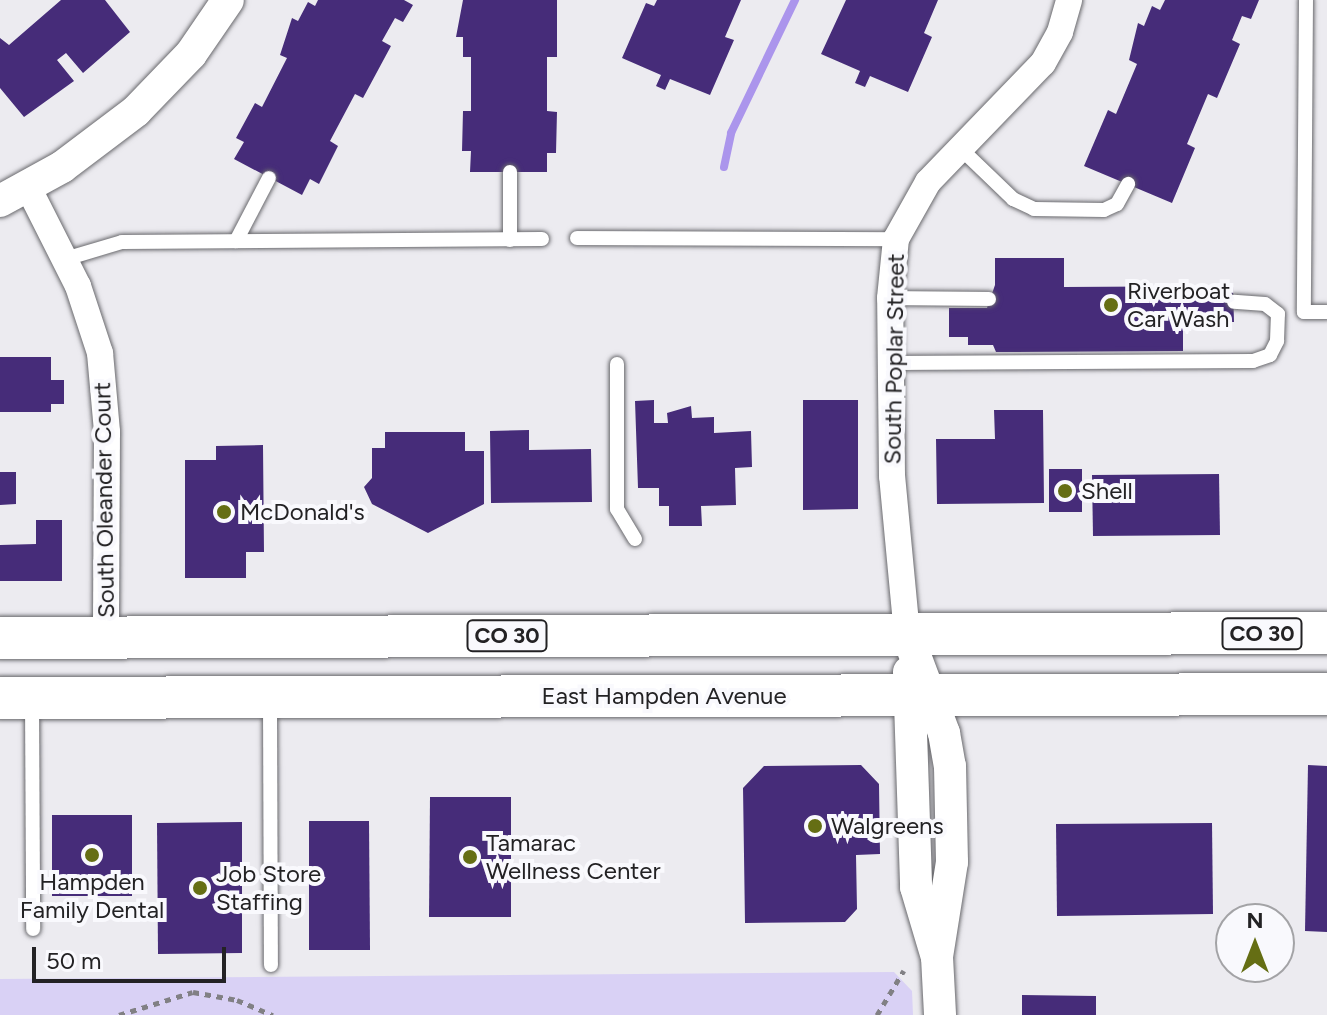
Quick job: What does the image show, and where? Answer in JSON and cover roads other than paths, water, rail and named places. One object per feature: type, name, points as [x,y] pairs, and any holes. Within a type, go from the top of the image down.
[{"type":"main road","name":"CO 30","points":[[0,638],[1327,633]]},
{"type":"main road","points":[[34,698],[96,676],[106,637]]},
{"type":"main road","name":"East Hampden Avenue","points":[[34,698],[1327,694]]},
{"type":"street","points":[[14,194],[101,140],[152,97],[228,0]]},
{"type":"street","name":"South Poplar Street","points":[[940,1015],[937,957],[916,887],[920,695],[907,634],[892,496],[890,298],[896,239],[923,189],[1043,63],[1060,32],[1069,0]]},
{"type":"street","name":"South Oleander Court","points":[[14,194],[65,259],[94,328],[105,392],[106,637]]},
{"type":"lane","points":[[1306,0],[1304,312],[1327,312]]},
{"type":"lane","points":[[960,148],[1013,199],[1034,209],[1104,210],[1117,204],[1128,184]]},
{"type":"lane","points":[[510,172],[510,240]]},
{"type":"lane","points":[[236,241],[269,178]]},
{"type":"lane","points":[[577,238],[896,239]]},
{"type":"lane","points":[[65,259],[116,243],[542,239]]},
{"type":"lane","points":[[890,298],[989,299]]},
{"type":"lane","points":[[891,363],[1253,361],[1270,355],[1277,341],[1278,314],[1265,304],[1234,302]]},
{"type":"lane","points":[[617,364],[617,509],[635,539]]},
{"type":"lane","points":[[270,697],[271,965]]},
{"type":"lane","points":[[33,929],[34,698]]},
{"type":"waterway","points":[[724,167],[731,133],[795,0]]},
{"type":"place","name":"Riverboat Car Wash","points":[[1111,305]]},
{"type":"place","name":"Shell","points":[[1065,491]]},
{"type":"place","name":"McDonald's","points":[[224,512]]},
{"type":"place","name":"Walgreens","points":[[815,826]]},
{"type":"place","name":"Hampden Family Dental","points":[[92,855]]},
{"type":"place","name":"Tamarac Wellness Center","points":[[470,857]]},
{"type":"place","name":"Job Store Staffing","points":[[200,888]]}]
